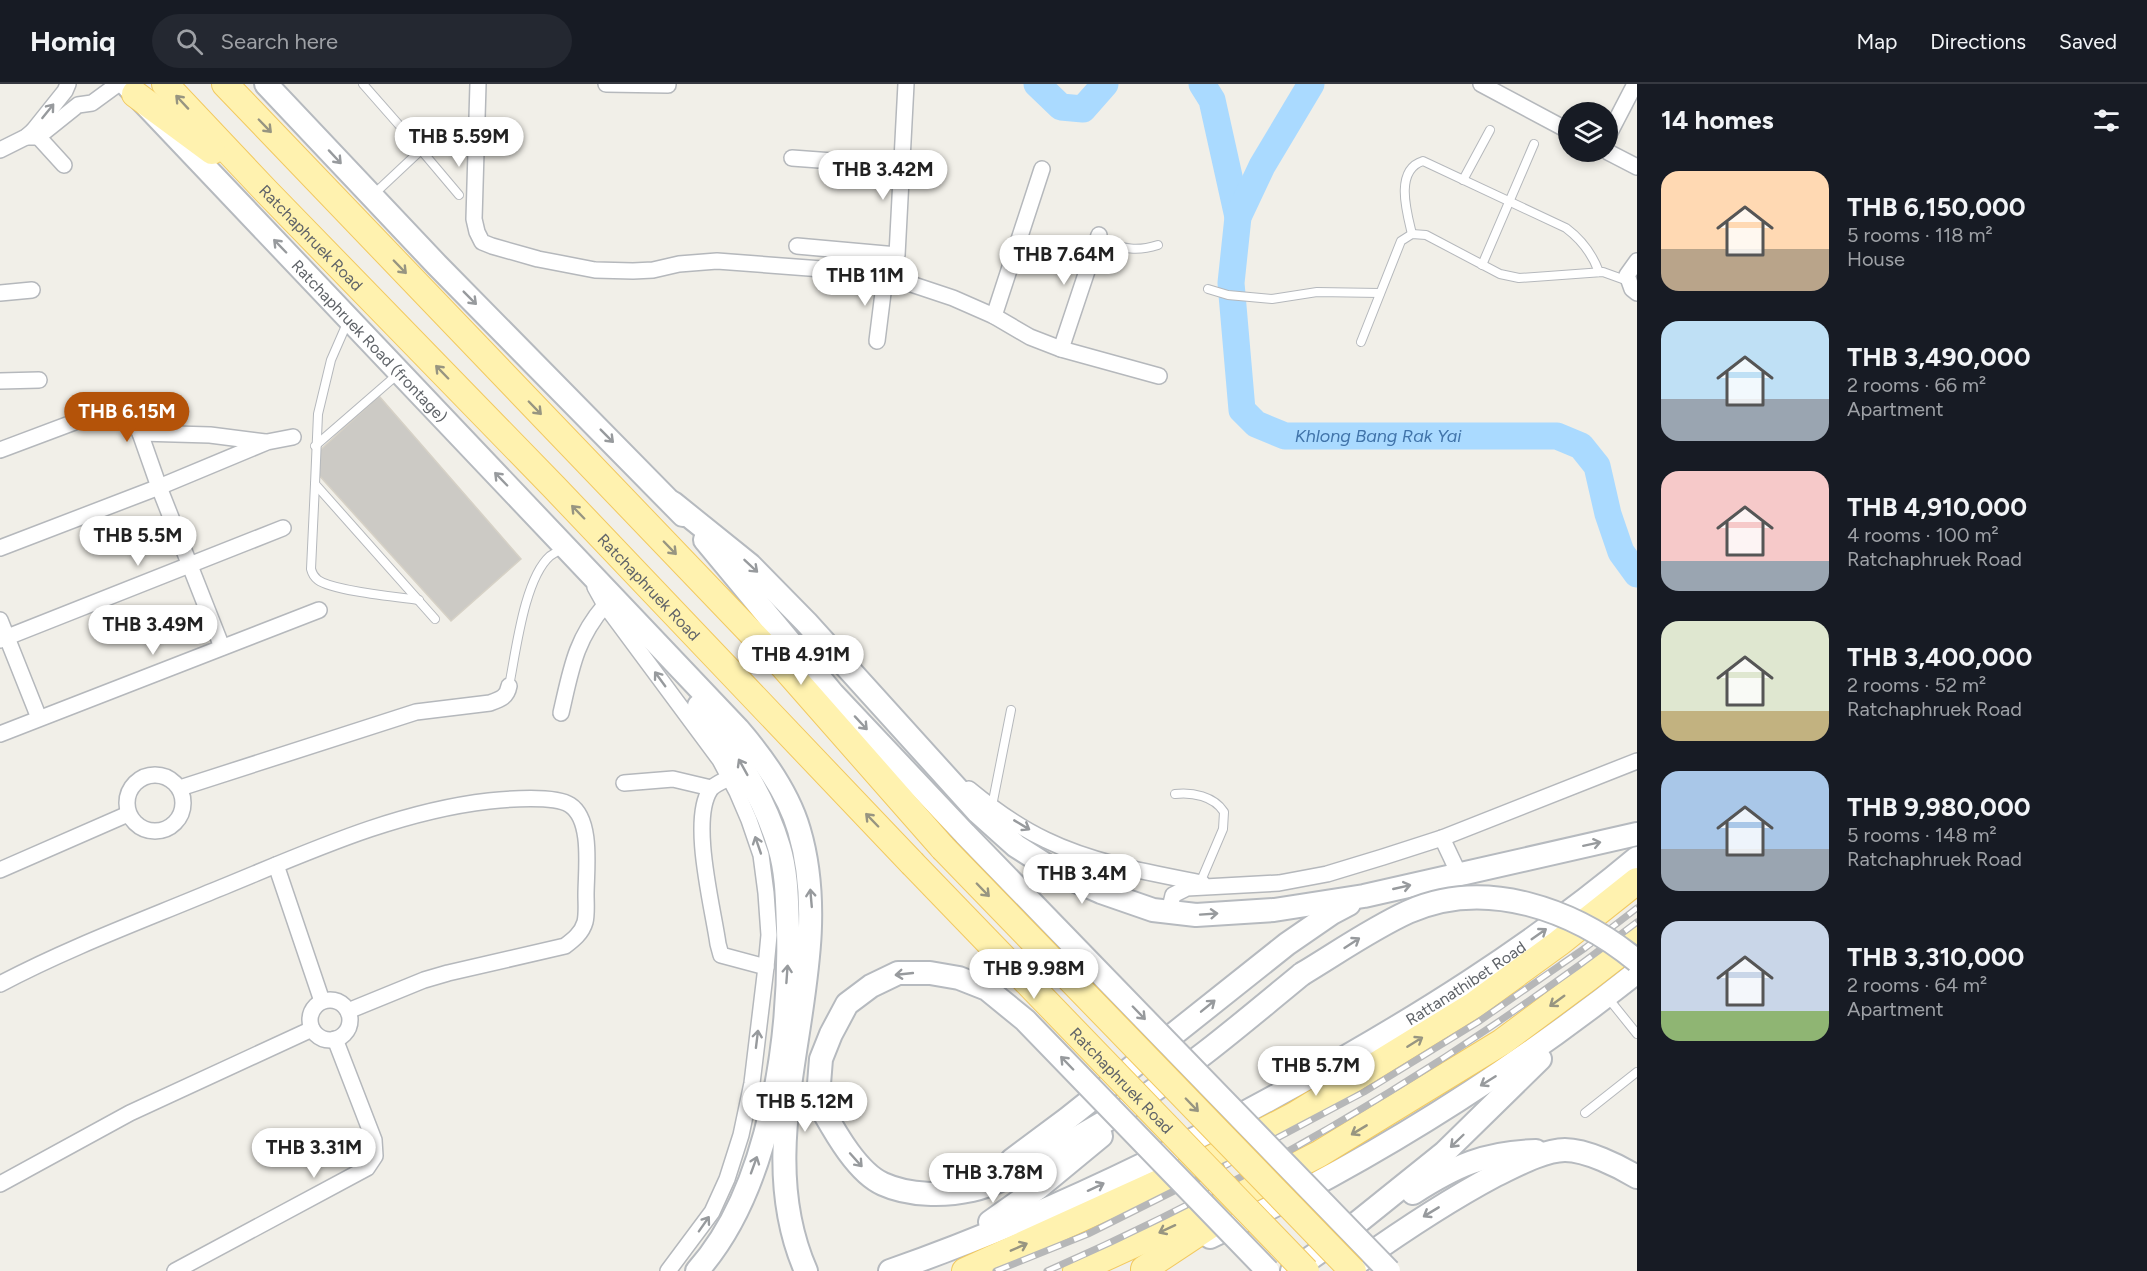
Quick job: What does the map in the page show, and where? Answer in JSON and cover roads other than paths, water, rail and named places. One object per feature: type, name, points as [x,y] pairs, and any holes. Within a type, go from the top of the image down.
[{"type":"main road","name":"Ratchaphruek Road","points":[[165,84],[1306,1271]]},
{"type":"main road","name":"Ratchaphruek Road","points":[[225,84],[783,666],[943,848],[1353,1271]]},
{"type":"main road","points":[[266,84],[437,266],[673,503],[834,694],[966,835],[1389,1271]]},
{"type":"main road","points":[[126,87],[265,190]]},
{"type":"main road","name":"Ratchaphruek Road (frontage)","points":[[126,87],[565,547],[586,570],[609,602]]},
{"type":"main road","points":[[673,503],[750,565],[806,622],[978,812],[1016,846],[1060,874],[1153,910],[1196,915],[1274,910],[1364,896],[1637,834]]},
{"type":"main road","points":[[609,602],[738,729],[763,758],[783,792],[799,828],[809,878],[812,910],[784,1140],[788,1217],[797,1251],[806,1271]]},
{"type":"main road","points":[[609,602],[684,686],[737,757],[755,789],[780,849],[786,889],[789,952],[783,1043],[768,1126],[738,1209],[723,1236],[697,1271]]},
{"type":"main road","name":"Rattanathibet Road","points":[[890,1271],[946,1251],[1071,1198],[1179,1148],[1361,1049],[1463,987],[1585,902],[1637,858]]},
{"type":"main road","name":"Rattanathibet Road","points":[[965,1271],[1205,1162],[1295,1115],[1474,1005],[1559,943],[1637,881]]},
{"type":"main road","points":[[938,1195],[972,1181],[1014,1159],[1287,944],[1332,913],[1364,896]]},
{"type":"main road","points":[[946,1251],[1038,1188],[1179,1071],[1302,974],[1360,937],[1409,911],[1454,898],[1493,898],[1526,903],[1543,908],[1600,934],[1637,961]]},
{"type":"main road","points":[[1141,1270],[1319,1154],[1502,1042],[1637,940]]},
{"type":"main road","points":[[1141,1270],[1237,1225],[1332,1176],[1516,1063],[1637,972]]},
{"type":"main road","points":[[1179,1071],[1130,1107],[1004,1179],[974,1190],[938,1195],[913,1192],[882,1184],[857,1163],[823,1111],[819,1084],[821,1059],[831,1034],[847,1004],[871,986],[898,973],[930,973],[959,978],[987,989],[1025,1020],[1268,1271]]},
{"type":"main road","points":[[1292,1271],[1444,1153],[1587,1011]]},
{"type":"main road","points":[[1332,1242],[1426,1184],[1463,1165],[1497,1154],[1565,1150],[1599,1158],[1637,1177]]},
{"type":"main road","points":[[1346,1271],[1423,1217],[1466,1191],[1533,1158],[1565,1150]]},
{"type":"main road","points":[[1076,1271],[1226,1202],[1319,1154]]},
{"type":"street","points":[[478,84],[474,219],[482,242],[538,259],[596,270],[653,270],[679,264],[717,261],[822,269],[889,278],[953,298],[994,316],[1030,337],[1061,349],[1159,376]]},
{"type":"street","points":[[606,84],[668,85]]},
{"type":"street","points":[[877,341],[889,278],[897,255],[906,84]]},
{"type":"street","points":[[1481,84],[1558,125]]},
{"type":"street","points":[[1618,117],[1635,84]]},
{"type":"street","points":[[66,87],[70,99],[78,105]]},
{"type":"street","points":[[32,135],[66,87]]},
{"type":"street","points":[[0,150],[32,135],[78,105],[92,103],[126,87]]},
{"type":"street","points":[[32,135],[64,165]]},
{"type":"street","points":[[1618,157],[1637,167]]},
{"type":"street","points":[[792,158],[902,166]]},
{"type":"street","points":[[994,316],[1042,169]]},
{"type":"street","points":[[1061,349],[1098,237]]},
{"type":"street","points":[[797,246],[897,255]]},
{"type":"street","points":[[1633,287],[1627,275],[1637,261]]},
{"type":"street","points":[[0,292],[32,290]]},
{"type":"street","points":[[0,381],[39,380]]},
{"type":"street","points":[[0,450],[112,408],[122,407],[131,413],[222,647]]},
{"type":"street","points":[[140,433],[210,435],[267,442]]},
{"type":"street","points":[[0,548],[159,487],[267,442],[292,437]]},
{"type":"street","points":[[3,638],[283,528]]},
{"type":"street","points":[[561,713],[576,651],[594,617],[609,602],[720,760],[749,820],[761,855],[769,935],[752,1083],[741,1135],[727,1179],[712,1212],[668,1271]]},
{"type":"street","points":[[0,734],[319,610]]},
{"type":"street","points":[[0,620],[3,638],[39,718]]},
{"type":"street","points":[[180,788],[416,712],[490,703],[502,699],[509,686]]},
{"type":"street","points":[[910,738],[992,808],[1046,840],[1099,860],[1207,884]]},
{"type":"street","points":[[1169,912],[1173,896],[1187,888],[1207,884],[1279,883],[1327,874],[1442,838],[1637,761]]},
{"type":"street","points":[[156,774],[170,778],[180,788],[184,803],[180,818],[168,829],[153,832],[138,826],[128,814],[126,800],[131,786],[142,777],[156,774]]},
{"type":"street","points":[[729,778],[711,788],[705,801],[702,822],[703,847],[721,955],[766,967]]},
{"type":"street","points":[[624,783],[673,779],[711,788]]},
{"type":"street","points":[[0,984],[57,955],[366,830],[435,810],[489,801],[544,800],[568,803],[578,812],[585,828],[586,849],[585,922],[577,936],[565,946],[424,980],[348,1011]]},
{"type":"street","points":[[0,870],[128,814]]},
{"type":"street","points":[[1442,838],[1459,874]]},
{"type":"street","points":[[276,866],[322,1001]]},
{"type":"street","points":[[322,1001],[337,1001],[348,1011],[349,1024],[346,1031],[335,1039],[325,1039],[312,1029],[310,1023],[313,1010],[322,1001]]},
{"type":"street","points":[[0,1184],[130,1113],[312,1029]]},
{"type":"street","points":[[175,1271],[367,1168],[375,1156],[374,1140],[335,1039]]},
{"type":"lane","points":[[363,84],[459,195]]},
{"type":"lane","points":[[1463,180],[1490,130]]},
{"type":"lane","points":[[1482,264],[1534,144]]},
{"type":"lane","points":[[372,196],[421,150]]},
{"type":"lane","points":[[1412,234],[1407,214],[1405,185],[1409,171],[1423,161],[1566,228],[1576,235],[1590,251],[1599,272]]},
{"type":"lane","points":[[1360,342],[1401,241],[1412,234],[1426,235],[1500,274],[1519,279],[1603,272],[1633,287]]},
{"type":"lane","points":[[1098,237],[1131,250],[1158,245]]},
{"type":"lane","points":[[1208,289],[1228,295],[1264,299],[1317,292],[1380,293]]},
{"type":"lane","points":[[349,319],[331,360],[318,414],[311,568],[316,579],[323,583],[367,593],[419,600]]},
{"type":"lane","points":[[315,446],[400,373]]},
{"type":"lane","points":[[315,484],[435,619]]},
{"type":"lane","points":[[509,686],[530,588],[549,557],[565,547]]},
{"type":"lane","points":[[992,808],[1011,710]]},
{"type":"lane","points":[[1174,794],[1199,795],[1216,804],[1224,812],[1223,829],[1207,884]]},
{"type":"lane","points":[[1607,996],[1637,1034]]},
{"type":"lane","points":[[1586,1113],[1637,1072]]},
{"type":"waterway","points":[[1037,84],[1061,107],[1083,109],[1105,84]]},
{"type":"waterway","points":[[1202,84],[1212,100],[1238,217]]},
{"type":"waterway","name":"Khlong Bang Rak Yai","points":[[1311,84],[1262,166],[1238,217],[1231,283],[1242,410],[1256,424],[1285,436],[1557,436],[1581,446],[1597,466],[1608,514],[1621,552],[1637,574]]},
{"type":"railway","points":[[996,1271],[1088,1234],[1228,1164],[1364,1092],[1478,1022],[1585,948],[1637,908]]},
{"type":"railway","points":[[1047,1271],[1202,1197],[1352,1114],[1498,1022],[1637,922]]}]
